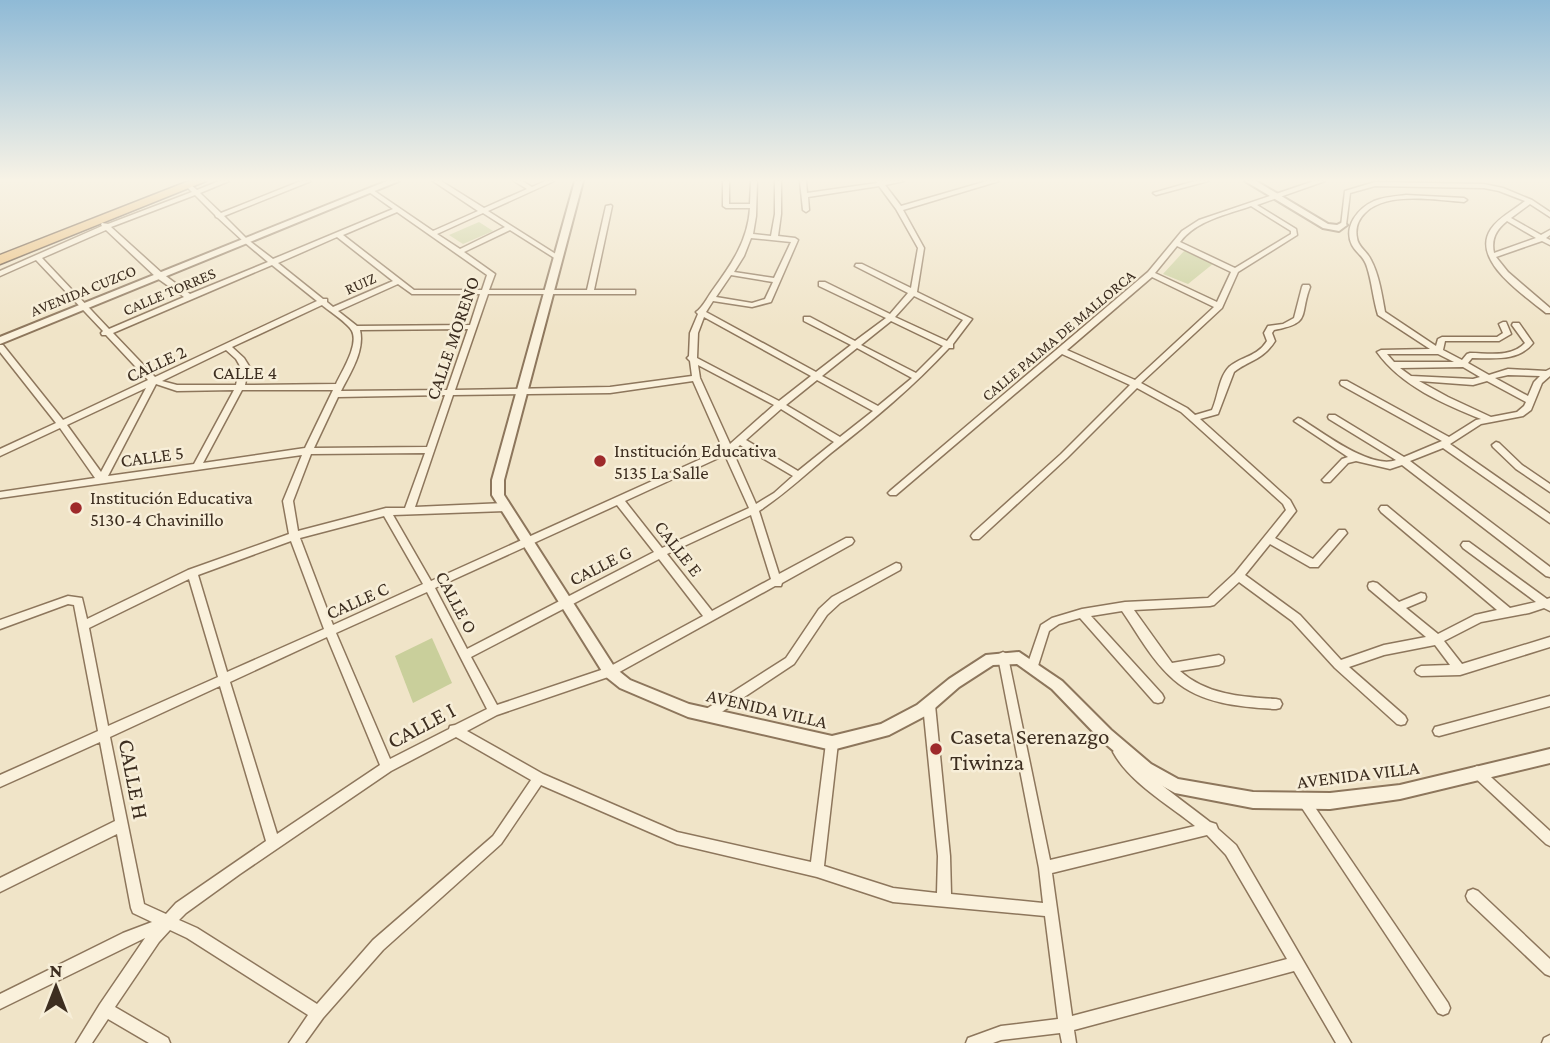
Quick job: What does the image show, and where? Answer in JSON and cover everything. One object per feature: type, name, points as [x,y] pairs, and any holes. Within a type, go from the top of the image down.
[{"type":"highway","points":[[0,246],[52,230]]},
{"type":"highway","points":[[0,260],[84,230]]},
{"type":"street","points":[[0,274],[90,230]]},
{"type":"street","points":[[110,230],[157,274],[189,297]]},
{"type":"street","points":[[233,230],[355,328],[358,339],[355,353],[308,451],[288,501],[294,536],[387,767]]},
{"type":"street","name":"AVENIDA CUZCO","points":[[0,335],[272,230]]},
{"type":"street","name":"CALLE TORRES","points":[[105,333],[348,230]]},
{"type":"street","name":"CALLE MORENO","points":[[409,511],[491,274],[428,230]]},
{"type":"street","points":[[433,233],[440,230]]},
{"type":"street","points":[[461,251],[506,230]]},
{"type":"street","points":[[512,230],[558,258]]},
{"type":"street","name":"AVENIDA VILLA","points":[[566,230],[520,392],[498,480],[498,495],[610,673],[625,684],[707,715],[832,743],[884,730],[929,705],[991,659],[1019,658],[1057,685],[1106,735],[1146,769],[1175,786],[1253,800],[1304,801],[1400,792],[1550,756]]},
{"type":"street","points":[[590,292],[604,230]]},
{"type":"street","points":[[750,230],[750,236],[729,272],[700,313],[691,358],[696,378],[754,510],[777,583]]},
{"type":"street","points":[[774,238],[775,230]]},
{"type":"street","points":[[859,266],[914,291],[921,248],[911,230]]},
{"type":"street","name":"CALLE PALMA DE MALLORCA","points":[[893,493],[1151,274],[1188,230]]},
{"type":"street","points":[[976,536],[1219,306],[1235,271],[1295,233],[1290,230]]},
{"type":"street","points":[[1352,230],[1355,244],[1367,257],[1381,313],[1462,365],[1530,401]]},
{"type":"street","points":[[1493,230],[1489,248],[1491,256],[1501,270],[1550,311]]},
{"type":"street","points":[[1525,230],[1550,243]]},
{"type":"street","points":[[1491,256],[1541,239],[1550,232]]},
{"type":"street","points":[[337,234],[412,292],[632,292]]},
{"type":"street","points":[[710,298],[758,305],[768,300],[795,240],[750,236]]},
{"type":"street","points":[[1176,243],[1235,271]]},
{"type":"street","points":[[0,347],[62,424],[101,480],[153,381],[105,333],[37,257]]},
{"type":"street","points":[[729,272],[776,280]]},
{"type":"street","points":[[1151,274],[1219,306]]},
{"type":"street","name":"RUIZ","points":[[333,310],[397,282]]},
{"type":"street","points":[[822,284],[950,346]]},
{"type":"street","points":[[1193,418],[1215,412],[1222,400],[1228,374],[1233,368],[1267,350],[1271,341],[1268,333],[1271,328],[1292,325],[1302,314],[1306,287]]},
{"type":"street","name":"CALLE C","points":[[0,781],[729,450],[780,405],[890,318],[914,291]]},
{"type":"street","name":"CALLE G","points":[[465,655],[661,553],[754,510],[777,495],[917,377],[950,346],[968,319],[914,291]]},
{"type":"street","name":"CALLE 2","points":[[0,453],[324,301]]},
{"type":"street","name":"AVENIDA CUZCO","points":[[0,341],[80,305]]},
{"type":"street","points":[[700,313],[878,410]]},
{"type":"street","points":[[807,318],[917,377]]},
{"type":"street","points":[[1439,351],[1442,339],[1499,339],[1507,334],[1503,324]]},
{"type":"street","points":[[1393,365],[1462,365],[1470,356],[1505,356],[1527,347],[1529,343],[1516,326]]},
{"type":"street","points":[[355,328],[473,327]]},
{"type":"street","points":[[196,468],[238,388],[245,368],[243,362],[228,348]]},
{"type":"street","points":[[1033,666],[1045,628],[1056,621],[1082,613],[1125,606],[1210,602],[1239,576],[1291,511],[1287,502],[1193,418],[1136,384],[1063,351]]},
{"type":"street","points":[[1439,351],[1382,351],[1381,355],[1409,378],[1457,406],[1488,418]]},
{"type":"street","points":[[691,358],[780,405],[840,441]]},
{"type":"street","points":[[1409,378],[1449,382],[1487,379],[1508,372],[1549,373]]},
{"type":"street","points":[[1298,421],[1356,458],[1390,466],[1447,443],[1488,418],[1520,414],[1530,401],[1538,382],[1549,373]]},
{"type":"street","name":"CALLE 4","points":[[153,381],[177,388],[450,393],[610,390],[696,378]]},
{"type":"street","points":[[1345,383],[1447,443],[1550,519]]},
{"type":"street","points":[[1332,416],[1405,461],[1550,573]]},
{"type":"street","points":[[740,440],[799,475]]},
{"type":"street","points":[[1496,445],[1519,467],[1550,489]]},
{"type":"street","name":"CALLE 5","points":[[0,495],[308,451],[430,450]]},
{"type":"street","points":[[1327,481],[1339,465],[1356,458]]},
{"type":"street","name":"CALLE E","points":[[619,500],[711,618]]},
{"type":"street","points":[[82,626],[192,573],[294,536],[386,512],[505,507]]},
{"type":"street","points":[[1384,509],[1508,612]]},
{"type":"street","name":"CALLE O","points":[[386,512],[429,586],[494,711]]},
{"type":"street","points":[[1269,539],[1314,564],[1342,533]]},
{"type":"street","name":"CALLE I","points":[[83,1043],[166,923],[203,891],[387,767],[494,711],[610,673],[849,541]]},
{"type":"street","points":[[1466,545],[1549,604]]},
{"type":"street","points":[[707,715],[790,661],[823,612],[836,600],[896,567]]},
{"type":"street","points":[[192,573],[273,843]]},
{"type":"street","points":[[1239,576],[1296,618],[1339,665],[1401,720]]},
{"type":"street","points":[[1373,586],[1437,640],[1460,670]]},
{"type":"street","points":[[1398,607],[1421,597]]},
{"type":"street","name":"CALLE H","points":[[0,625],[75,599],[78,601],[138,908],[166,923]]},
{"type":"street","points":[[1339,665],[1384,650],[1437,640],[1479,618],[1549,604]]},
{"type":"street","points":[[1125,606],[1185,683],[1223,698],[1276,704]]},
{"type":"street","points":[[1082,613],[1158,698]]},
{"type":"street","points":[[1421,671],[1460,670],[1550,642]]},
{"type":"street","points":[[1003,657],[1045,868],[1069,1043]]},
{"type":"street","points":[[1171,668],[1219,660]]},
{"type":"street","points":[[1439,731],[1550,701]]},
{"type":"street","points":[[929,705],[944,856],[944,899]]},
{"type":"street","points":[[454,730],[539,778],[677,838],[817,870],[893,895],[1051,909]]},
{"type":"street","points":[[1106,735],[1135,774],[1212,828],[1231,850],[1344,1043]]},
{"type":"street","points":[[817,870],[832,743]]},
{"type":"street","points":[[1476,772],[1550,840]]},
{"type":"street","points":[[296,1043],[317,1013],[378,945],[497,840],[539,778]]},
{"type":"street","points":[[1304,801],[1443,1008]]},
{"type":"street","points":[[0,885],[121,825]]},
{"type":"street","points":[[1045,868],[1212,828]]},
{"type":"street","points":[[1473,896],[1550,969]]},
{"type":"street","points":[[0,1002],[128,938],[166,923],[192,933],[317,1013]]},
{"type":"street","points":[[973,1043],[1001,1033],[1065,1025],[1298,963]]},
{"type":"street","points":[[105,1009],[163,1043]]},
{"type":"green space","points":[[461,230],[493,231],[463,244],[449,235]]},
{"type":"green space","points":[[1185,250],[1214,263],[1188,284],[1163,274]]},
{"type":"green space","points":[[432,638],[452,683],[413,703],[395,656]]},
{"type":"place","name":"Institución Educativa 5135 La Salle","points":[[600,461]]},
{"type":"place","name":"Institución Educativa 5130-4 Chavinillo","points":[[76,508]]},
{"type":"place","name":"Caseta Serenazgo Tiwinza","points":[[936,749]]}]
